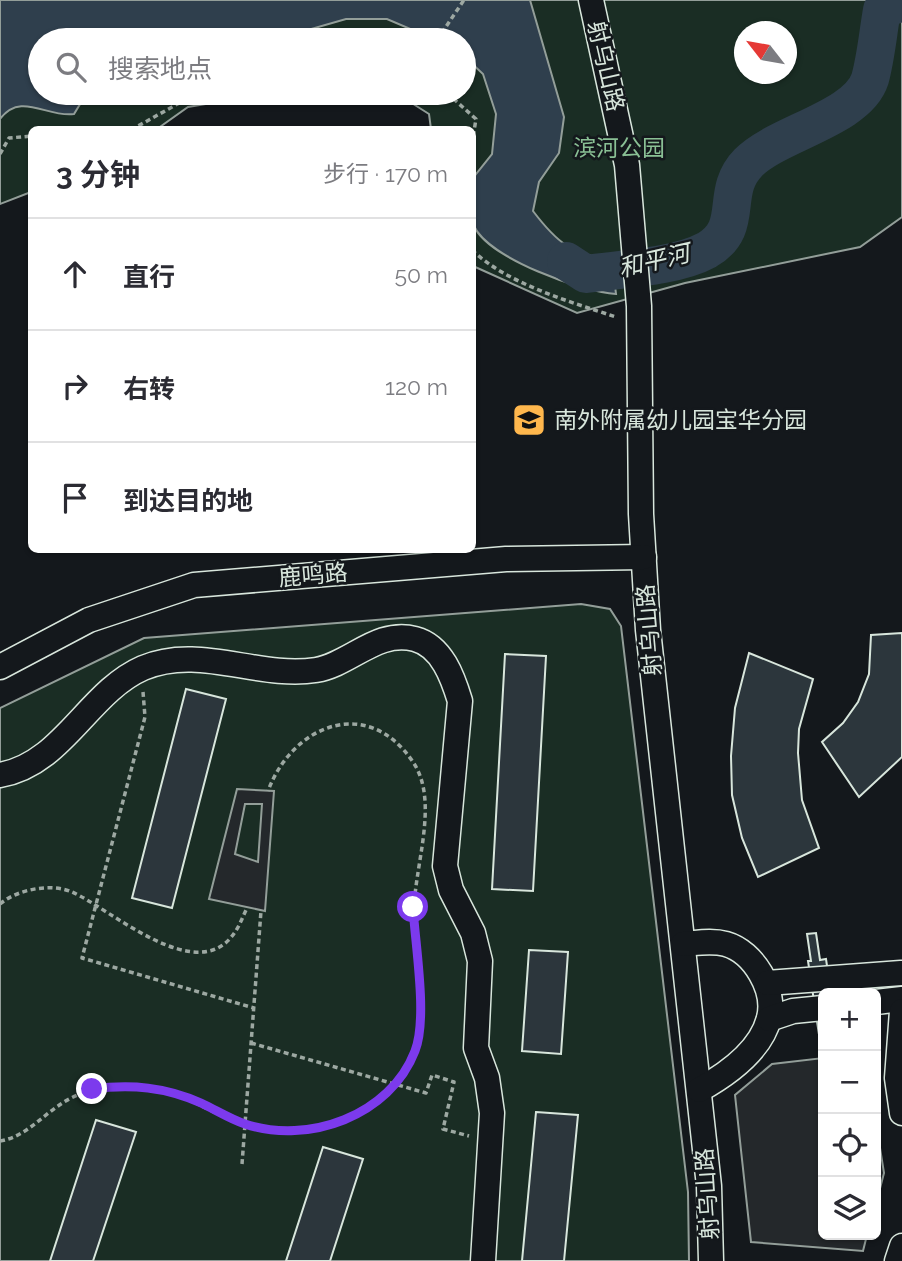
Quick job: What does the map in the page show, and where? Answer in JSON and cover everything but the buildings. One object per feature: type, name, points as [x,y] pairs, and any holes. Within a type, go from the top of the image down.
[{"type":"street","name":"射乌山路","points":[[591,0],[626,164],[634,247],[639,314],[648,630],[709,1186],[711,1261]]},
{"type":"street","name":"鹿鸣路","points":[[0,667],[89,620],[194,585],[506,559],[644,557]]},
{"type":"street","points":[[0,775],[34,762],[123,679],[158,663],[200,659],[285,672],[318,669],[351,656],[365,645],[388,639],[415,639],[434,650],[452,675],[460,701],[445,866],[451,890],[473,933],[480,961],[476,1048],[492,1113],[483,1261]]},
{"type":"street","points":[[683,944],[712,942],[729,945],[743,954],[767,983],[769,1019],[746,1056],[723,1076],[699,1090]]},
{"type":"street","points":[[767,983],[901,976]]},
{"type":"street","points":[[881,1001],[902,999]]},
{"type":"street","points":[[769,1019],[793,1011],[818,1008]]},
{"type":"street","points":[[902,1011],[897,1078],[902,1113]]},
{"type":"street","points":[[897,1261],[902,1246]]},
{"type":"path","points":[[446,28],[464,0]]},
{"type":"path","points":[[138,126],[176,105]]},
{"type":"path","points":[[460,105],[476,119],[475,126]]},
{"type":"path","points":[[0,154],[9,138],[28,136]]},
{"type":"path","points":[[476,254],[487,264],[562,299],[619,318],[639,314]]},
{"type":"path","points":[[141,669],[145,717],[82,958],[254,1008]]},
{"type":"path","points":[[0,1141],[10,1140],[59,1104],[92,1089],[127,1085],[168,1090],[245,1124],[284,1132],[318,1129],[346,1121],[372,1104],[395,1084],[415,1051],[421,1019],[413,907],[426,796],[418,768],[406,751],[389,737],[351,723],[330,726],[310,735],[291,750],[276,768],[268,791]]},
{"type":"path","points":[[0,904],[23,891],[54,888],[71,892],[150,939],[182,950],[201,952],[218,948],[235,934],[247,908]]},
{"type":"path","points":[[242,1164],[261,911]]},
{"type":"path","points":[[251,1043],[426,1093],[432,1075],[454,1082],[443,1129],[490,1141]]},
{"type":"green space","name":"滨河公园","points":[[0,0],[902,0],[902,217],[860,247],[685,283],[577,313],[476,267],[476,126],[431,126],[429,114],[415,105],[476,105],[476,28],[28,28],[28,105],[200,105],[188,107],[161,126],[28,126],[28,193],[0,204]]},
{"type":"green space","points":[[581,604],[610,609],[621,626],[688,1192],[689,1261],[0,1261],[0,708],[144,638]]},
{"type":"shaded area","points":[[237,789],[274,791],[265,911],[209,899]],"holes":[[[245,804],[262,804],[258,862],[235,854]]]},
{"type":"shaded area","points":[[818,1059],[818,1240],[866,1240],[863,1251],[751,1242],[735,1095],[772,1064]]},
{"type":"shaded area","points":[[881,1154],[884,1173],[881,1185]]},
{"type":"water","points":[[0,0],[530,0],[564,117],[559,153],[539,182],[533,211],[550,232],[566,245],[612,261],[616,294],[581,287],[516,261],[497,250],[476,229],[476,174],[492,154],[496,114],[483,74],[476,67],[476,28],[408,28],[387,19],[346,19],[315,28],[28,28],[28,105],[80,105],[74,114],[17,107],[0,119]]},
{"type":"water","points":[[870,0],[902,0],[902,16],[873,21],[867,6]]},
{"type":"waterway","name":"和平河","points":[[566,261],[586,274],[631,269],[694,256],[719,241],[726,231],[735,186],[748,163],[761,152],[850,105],[862,93],[872,71],[882,10],[902,2]]},
{"type":"place","name":"南外附属幼儿园宝华分园","points":[[529,420]]},
{"type":"route","points":[[92,1089],[127,1085],[168,1090],[245,1124],[284,1132],[318,1129],[346,1121],[372,1104],[395,1084],[415,1051],[421,1019],[413,907]]}]
